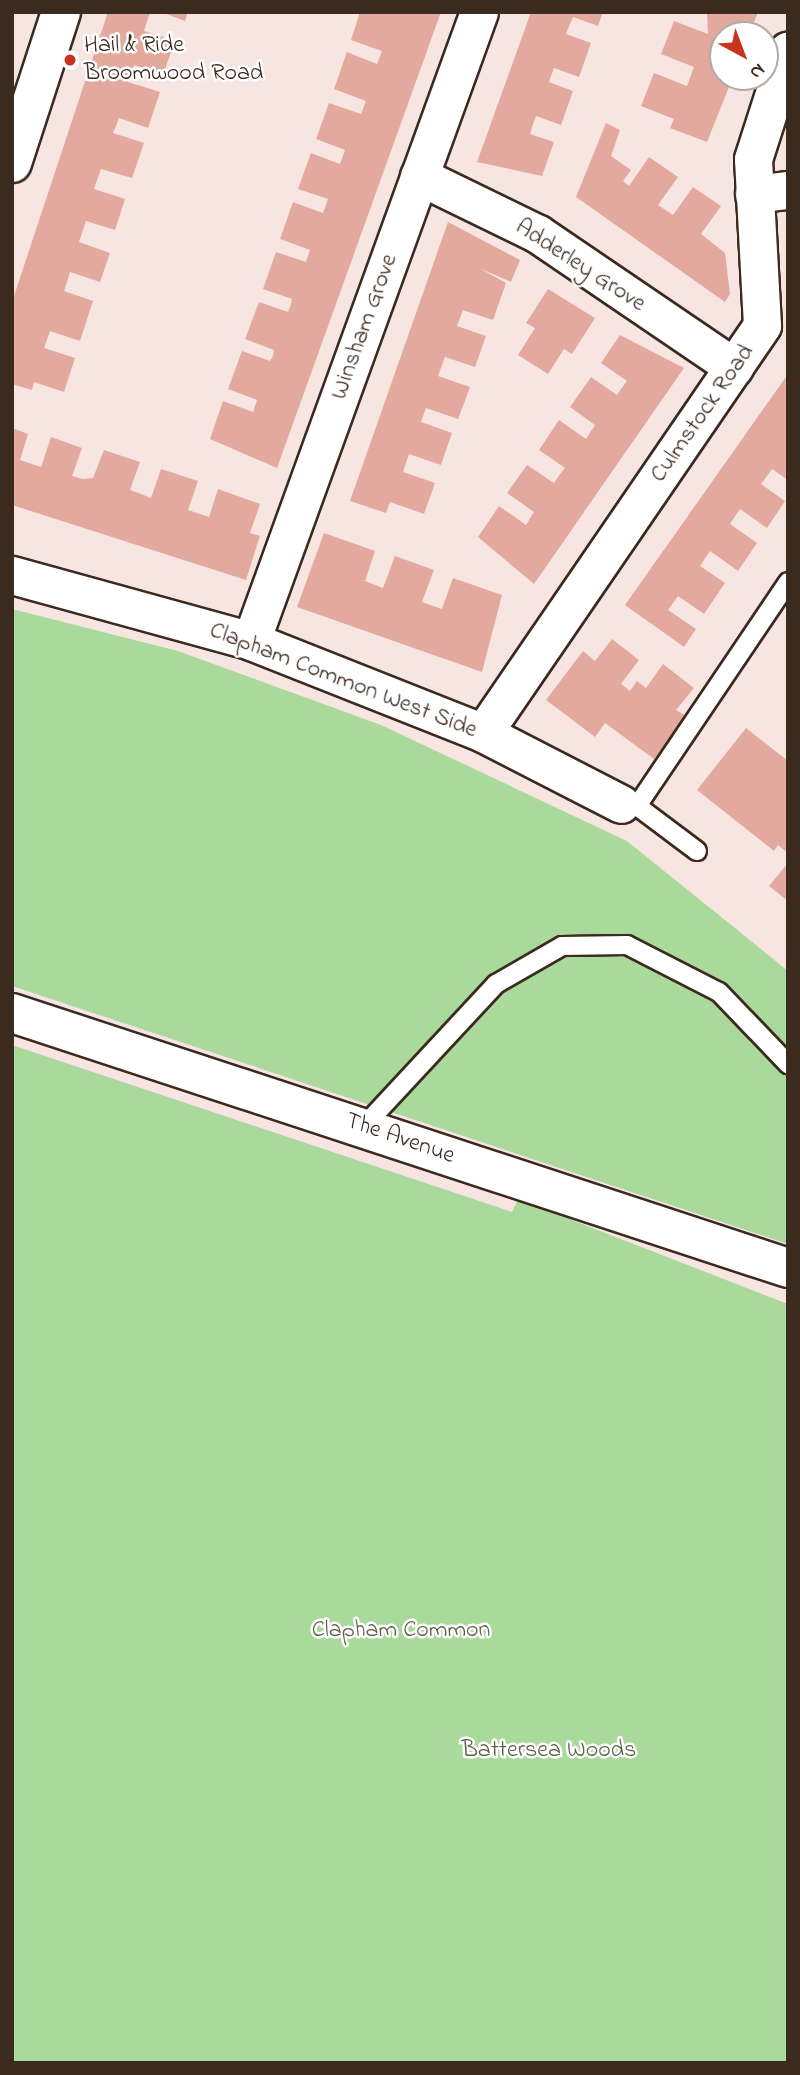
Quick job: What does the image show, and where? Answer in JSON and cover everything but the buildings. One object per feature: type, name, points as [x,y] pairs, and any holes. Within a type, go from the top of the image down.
[{"type":"main road","points":[[12,163],[61,12]]},
{"type":"main road","name":"The Avenue","points":[[12,1013],[364,1126],[788,1268]]},
{"type":"street","name":"Winsham Grove","points":[[251,641],[479,12]]},
{"type":"street","name":"Culmstock Road","points":[[483,733],[734,367],[757,338],[765,308],[771,192],[755,145],[788,50]]},
{"type":"street","name":"Adderley Grove","points":[[419,176],[538,234],[734,367]]},
{"type":"street","name":"Clapham Common West Side","points":[[12,575],[251,641],[483,733],[629,805]]},
{"type":"lane","points":[[697,851],[629,805],[788,582]]},
{"type":"lane","points":[[364,1126],[496,984],[562,946],[627,945],[719,992],[788,1064]]},
{"type":"green space","points":[[12,609],[178,651],[381,725],[627,841],[788,971],[788,1244],[12,986]]},
{"type":"green space","name":"Clapham Common","points":[[12,1045],[512,1212],[518,1199],[788,1304],[788,2063],[12,2063]]},
{"type":"place","name":"Hail & Ride Broomwood Road","points":[[70,60]]},
{"type":"park label","name":"Battersea Woods","points":[[549,1751]]}]
